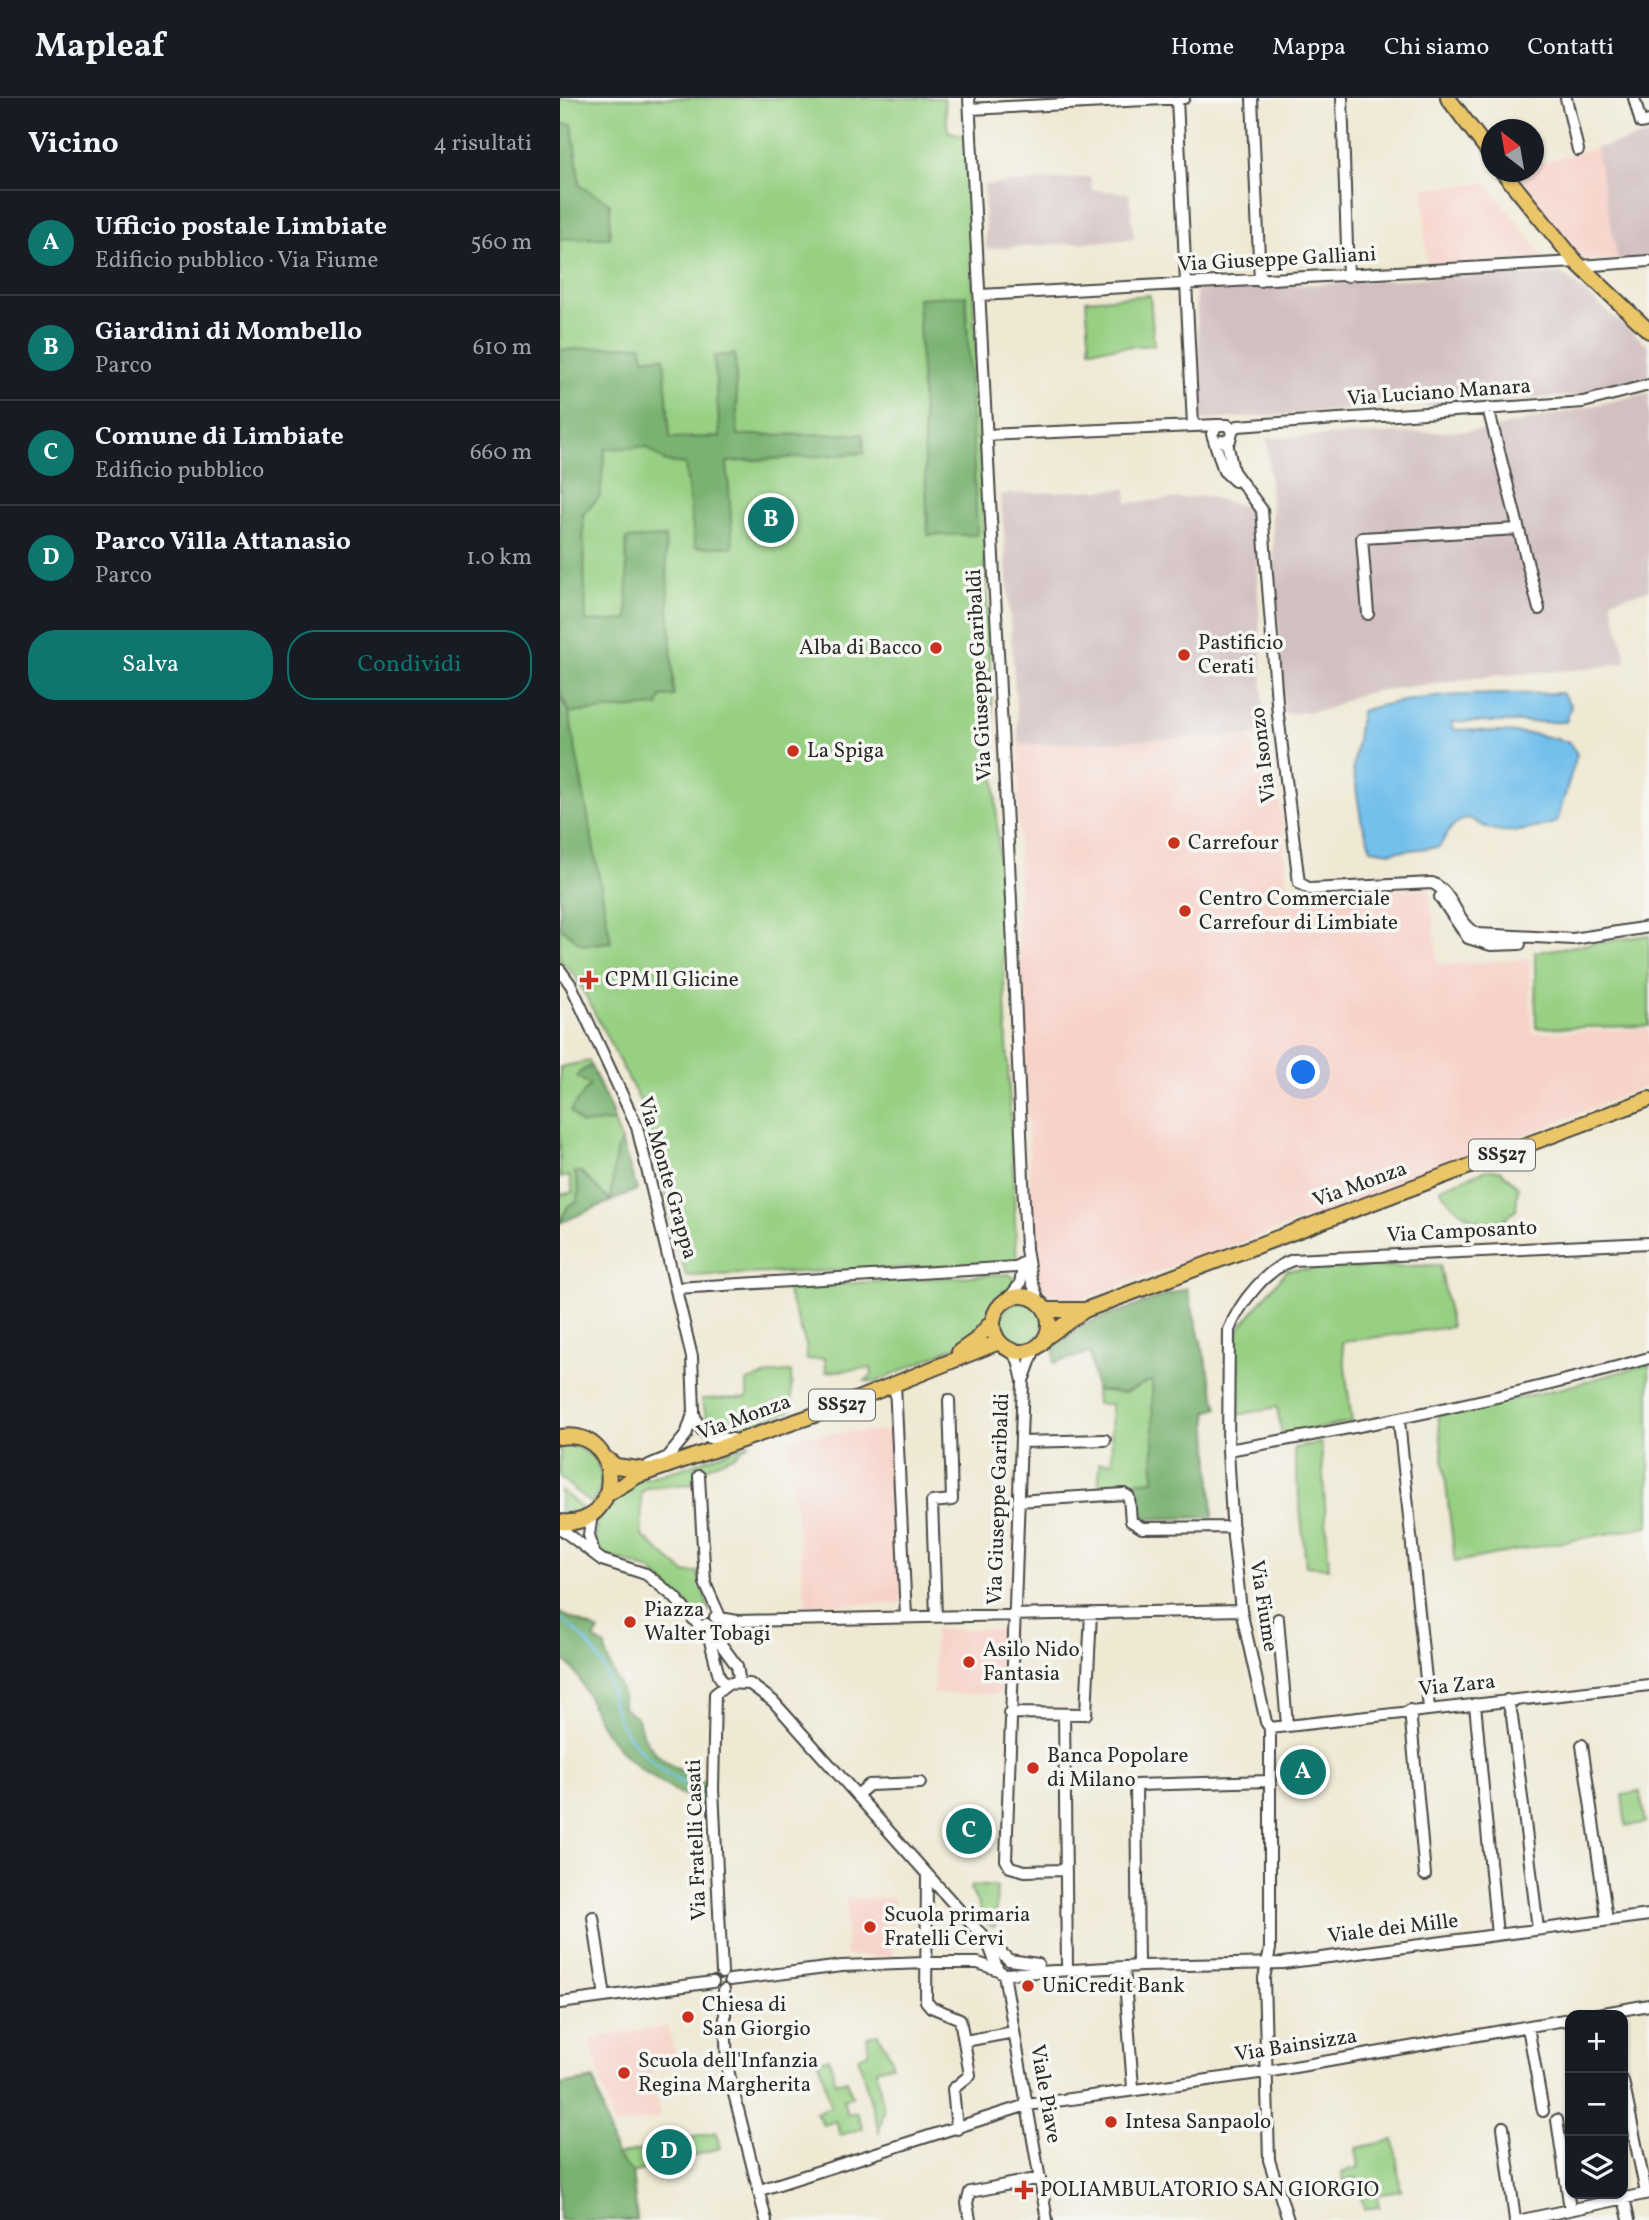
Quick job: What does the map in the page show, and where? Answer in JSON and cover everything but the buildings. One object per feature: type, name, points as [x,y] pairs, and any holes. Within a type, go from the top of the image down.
[{"type":"main road","points":[[1448,98],[1481,142]]},
{"type":"main road","points":[[1511,182],[1578,264],[1649,331]]},
{"type":"main road","name":"Via Monza","points":[[1040,1343],[1085,1310],[1649,1099]]},
{"type":"main road","points":[[1026,1296],[1043,1307],[1049,1326],[1040,1343],[1023,1352],[1004,1346],[992,1322],[998,1308],[1009,1298],[1026,1296]]},
{"type":"main road","name":"Via Monza","points":[[1043,1307],[1085,1310]]},
{"type":"main road","name":"Via Monza","points":[[918,1375],[967,1348],[992,1322]]},
{"type":"main road","name":"Via Monza","points":[[606,1495],[628,1479],[1004,1346]]},
{"type":"main road","points":[[560,1437],[580,1438],[599,1451],[608,1462],[629,1469]]},
{"type":"main road","points":[[599,1451],[610,1472],[606,1495]]},
{"type":"main road","name":"Via Monza","points":[[629,1469],[661,1468]]},
{"type":"main road","name":"SS527","points":[[592,1513],[606,1495]]},
{"type":"main road","points":[[560,1522],[577,1521],[592,1513]]},
{"type":"street","points":[[970,104],[1184,98]]},
{"type":"street","points":[[1252,98],[1260,281]]},
{"type":"street","points":[[1342,98],[1348,276]]},
{"type":"street","points":[[1566,98],[1578,149]]},
{"type":"street","points":[[1634,98],[1641,122],[1649,121]]},
{"type":"street","points":[[1177,99],[1185,285],[1195,425]]},
{"type":"street","name":"Via Giuseppe Garibaldi","points":[[970,104],[1026,1250],[1031,1279],[1043,1307]]},
{"type":"street","name":"Via Giuseppe Galliani","points":[[980,295],[1649,261]]},
{"type":"street","name":"Via Luciano Manara","points":[[1218,436],[1231,438],[1232,429],[1238,426],[1583,402],[1649,385]]},
{"type":"street","points":[[1488,408],[1539,609]]},
{"type":"street","points":[[987,435],[1195,425],[1218,436]]},
{"type":"street","name":"Via Isonzo","points":[[1218,436],[1224,471],[1248,491],[1262,510],[1278,715],[1289,791],[1296,878],[1310,889],[1432,883],[1444,891],[1468,928],[1474,932],[1555,940],[1649,927]]},
{"type":"street","points":[[1367,614],[1362,538],[1518,529]]},
{"type":"street","name":"Via Monte Grappa","points":[[560,970],[571,985],[637,1127],[677,1288],[694,1376],[694,1411],[686,1435],[668,1457],[629,1469]]},
{"type":"street","name":"Via Camposanto","points":[[1278,1267],[1298,1259],[1649,1243]]},
{"type":"street","name":"Via Giuseppe Garibaldi","points":[[1009,1298],[1020,1284],[1026,1250]]},
{"type":"street","points":[[677,1288],[1016,1268],[1024,1262]]},
{"type":"street","name":"Via Fiume","points":[[1278,1267],[1241,1310],[1229,1330],[1228,1450],[1241,1610],[1266,1722],[1270,1728],[1270,1950],[1264,1978],[1269,2160],[1288,2220]]},
{"type":"street","name":"Via Giuseppe Garibaldi","points":[[1023,1381],[1040,1343]]},
{"type":"street","name":"Via Giuseppe Garibaldi","points":[[1004,1346],[1018,1360],[1023,1381],[1009,1713],[1006,1860],[1012,1869],[1064,1870]]},
{"type":"street","points":[[1228,1450],[1399,1420],[1531,1392],[1649,1358]]},
{"type":"street","points":[[895,1384],[906,1616]]},
{"type":"street","points":[[936,1616],[932,1502],[952,1500],[949,1400]]},
{"type":"street","points":[[694,1411],[700,1430],[715,1440],[764,1433]]},
{"type":"street","points":[[1399,1420],[1429,1708]]},
{"type":"street","points":[[1021,1442],[1105,1440]]},
{"type":"street","points":[[699,1476],[705,1583],[717,1619],[720,1649]]},
{"type":"street","points":[[1018,1501],[1124,1494],[1129,1497],[1132,1521],[1142,1528],[1233,1527]]},
{"type":"street","points":[[592,1513],[589,1535],[598,1558]]},
{"type":"street","points":[[560,1528],[598,1558],[646,1574],[674,1597],[738,1668],[761,1683],[842,1779],[976,1929],[1003,1968]]},
{"type":"street","points":[[674,1597],[717,1619],[737,1621],[1241,1610]]},
{"type":"street","points":[[1009,1713],[1086,1714],[1091,1613]]},
{"type":"street","points":[[717,1619],[727,1681],[750,1684],[773,1700]]},
{"type":"street","points":[[1278,1619],[1287,1725]]},
{"type":"street","name":"Via Fratelli Casati","points":[[726,1976],[713,1789],[712,1692],[727,1681],[739,1678],[738,1668]]},
{"type":"street","name":"Via Zara","points":[[1270,1728],[1410,1710],[1649,1685]]},
{"type":"street","points":[[1507,1700],[1514,1728],[1538,1929]]},
{"type":"street","points":[[1475,1704],[1497,1935]]},
{"type":"street","points":[[1410,1710],[1425,1875]]},
{"type":"street","points":[[1064,1714],[1067,1964]]},
{"type":"street","points":[[1582,1745],[1607,1920]]},
{"type":"street","points":[[842,1779],[856,1803],[887,1838],[905,1849]]},
{"type":"street","points":[[1140,1966],[1136,1785],[1269,1781]]},
{"type":"street","points":[[858,1795],[869,1785],[920,1783]]},
{"type":"street","points":[[928,1875],[928,2005],[960,2018],[970,2075],[953,2089],[957,2129]]},
{"type":"street","name":"Viale dei Mille","points":[[1003,1968],[1022,1964],[1266,1964],[1649,1915]]},
{"type":"street","points":[[593,1917],[605,1997]]},
{"type":"street","points":[[713,1982],[715,1977],[842,1966],[978,1963],[1003,1968]]},
{"type":"street","name":"Viale dei Mille","points":[[1003,1968],[1140,1966]]},
{"type":"street","points":[[1124,1967],[1133,2088]]},
{"type":"street","name":"Viale Piave","points":[[1003,1968],[1046,2220]]},
{"type":"street","points":[[726,1976],[730,1984],[724,1990],[727,2066],[766,2220]]},
{"type":"street","points":[[560,2003],[713,1982]]},
{"type":"street","points":[[713,1982],[717,1989],[724,1990]]},
{"type":"street","points":[[1627,2010],[1649,2005]]},
{"type":"street","name":"Via Bainsizza","points":[[760,2190],[1027,2105],[1133,2088],[1266,2072],[1565,2020]]},
{"type":"street","points":[[1528,2027],[1544,2112]]},
{"type":"street","points":[[965,2041],[1014,2032]]},
{"type":"street","points":[[1628,2104],[1647,2193],[1628,2197]]},
{"type":"street","points":[[1557,2120],[1570,2209]]},
{"type":"street","points":[[1503,2127],[1515,2220]]},
{"type":"street","points":[[971,2220],[967,2203],[970,2192],[1040,2178]]},
{"type":"street","points":[[1522,2220],[1619,2199]]},
{"type":"street","points":[[1624,2199],[1629,2220]]},
{"type":"shaded area","points":[[1649,135],[1649,261],[1618,260],[1596,148]]},
{"type":"shaded area","points":[[1596,148],[1618,260],[1582,259],[1522,182],[1544,182],[1544,162]]},
{"type":"shaded area","points":[[1090,177],[1093,190],[1129,193],[1134,239],[986,249],[984,185]]},
{"type":"shaded area","points":[[1486,183],[1546,259],[1426,264],[1424,188]]},
{"type":"shaded area","points":[[1562,274],[1649,346],[1649,378],[1585,395],[1201,420],[1196,291],[1440,277]]},
{"type":"shaded area","points":[[1649,393],[1649,590],[1611,600],[1627,662],[1587,669],[1493,676],[1375,691],[1352,697],[1326,710],[1284,714],[1267,438],[1485,430]]},
{"type":"shaded area","points":[[1126,489],[1127,503],[1205,496],[1254,509],[1265,735],[1019,745],[1001,494]]},
{"type":"shaded area","points":[[1250,736],[1255,757],[1277,758],[1287,890],[1295,896],[1430,888],[1438,965],[1529,959],[1532,1033],[1649,1029],[1649,1085],[1435,1173],[1075,1302],[1043,1291],[1034,1271],[1018,910],[1019,745]]},
{"type":"shaded area","points":[[895,1430],[901,1603],[806,1606],[788,1441],[801,1435]]},
{"type":"shaded area","name":"Asilo Nido Fantasia","points":[[1004,1629],[1004,1694],[934,1694],[934,1630]]},
{"type":"shaded area","name":"Scuola primaria Fratelli Cervi","points":[[846,1898],[894,1898],[892,1956],[846,1955]]},
{"type":"shaded area","name":"Scuola dell'Infanzia Regina Margherita","points":[[667,2026],[676,2056],[649,2064],[660,2117],[613,2126],[590,2039]]},
{"type":"green space","points":[[560,98],[944,98],[948,131],[966,137],[1017,1264],[686,1276],[644,1109],[575,975],[560,961]]},
{"type":"green space","points":[[560,124],[572,124],[580,186],[610,203],[610,238],[560,239]]},
{"type":"green space","points":[[966,295],[977,535],[928,535],[918,298]]},
{"type":"green space","points":[[1150,295],[1154,345],[1090,349],[1086,300]]},
{"type":"green space","points":[[641,345],[644,358],[664,357],[670,438],[720,437],[714,356],[735,354],[738,435],[863,434],[864,453],[727,462],[733,547],[695,547],[685,464],[666,462],[646,447],[605,449],[600,496],[583,514],[586,622],[628,620],[626,539],[665,537],[674,696],[661,697],[658,706],[570,713],[560,692],[560,350]]},
{"type":"green space","points":[[560,698],[569,713],[611,942],[582,945],[560,927]]},
{"type":"green space","points":[[1649,935],[1649,1026],[1536,1028],[1535,952]]},
{"type":"green space","points":[[589,1061],[591,1066],[580,1072],[590,1085],[581,1096],[581,1124],[614,1121],[621,1141],[616,1153],[610,1202],[582,1172],[575,1173],[579,1191],[577,1202],[568,1206],[560,1222],[560,1191],[561,1195],[573,1192],[569,1176],[560,1178],[560,1067]]},
{"type":"green space","points":[[591,1066],[614,1121],[581,1124],[570,1111],[590,1085],[577,1077]]},
{"type":"green space","points":[[621,1141],[637,1190],[560,1223],[568,1206],[577,1202],[579,1191],[575,1172],[581,1172],[610,1201],[616,1153]]},
{"type":"green space","points":[[1486,1170],[1500,1170],[1518,1187],[1516,1210],[1496,1221],[1474,1219],[1464,1214],[1440,1188]]},
{"type":"green space","points":[[1440,1265],[1451,1327],[1342,1342],[1352,1422],[1282,1435],[1277,1407],[1237,1415],[1237,1331],[1287,1270]]},
{"type":"green space","points":[[1009,1274],[1014,1278],[1014,1283],[992,1305],[980,1328],[962,1344],[876,1382],[865,1381],[872,1375],[871,1368],[826,1372],[825,1358],[807,1360],[806,1345],[786,1287]]},
{"type":"green space","points":[[1187,1288],[1218,1408],[1207,1412],[1213,1517],[1139,1519],[1141,1503],[1136,1490],[1108,1491],[1109,1483],[1154,1480],[1152,1380],[1124,1393],[1096,1390],[1090,1353],[1054,1363],[1054,1347],[1087,1323]]},
{"type":"green space","points":[[1022,1302],[1037,1308],[1043,1323],[1037,1338],[1022,1344],[1007,1338],[1001,1323],[1007,1308]]},
{"type":"green space","points":[[1649,1364],[1649,1526],[1455,1562],[1438,1415],[1559,1389]]},
{"type":"green space","points":[[791,1372],[792,1407],[789,1412],[724,1433],[709,1429],[702,1399],[747,1398],[747,1381],[775,1373]]},
{"type":"green space","points":[[1152,1380],[1154,1481],[1109,1483],[1108,1491],[1099,1493],[1099,1463],[1112,1462],[1111,1404],[1097,1404],[1096,1390],[1124,1393]]},
{"type":"green space","points":[[750,1443],[734,1456],[696,1472],[693,1484],[647,1488],[641,1493],[642,1536],[685,1573],[698,1572],[709,1611],[699,1615],[650,1570],[606,1555],[596,1545],[596,1522],[616,1495],[639,1480],[683,1468]]},
{"type":"green space","points":[[1321,1443],[1329,1568],[1306,1566],[1294,1448]]},
{"type":"green space","points":[[560,1445],[582,1450],[597,1464],[601,1483],[591,1504],[560,1477]]},
{"type":"green space","points":[[560,1490],[584,1510],[560,1515]]},
{"type":"green space","points":[[560,1613],[599,1631],[594,1639],[605,1646],[621,1691],[623,1707],[638,1718],[647,1741],[662,1758],[704,1783],[702,1804],[674,1791],[648,1774],[613,1743],[575,1672],[560,1657]]},
{"type":"green space","points":[[1640,1792],[1645,1823],[1626,1826],[1622,1795]]},
{"type":"green space","points":[[972,1885],[997,1887],[995,1926],[989,1925],[970,1889]]},
{"type":"green space","points":[[878,2034],[891,2057],[892,2065],[876,2069],[884,2111],[879,2131],[858,2057],[869,2053],[867,2037]]},
{"type":"green space","points":[[829,2058],[836,2083],[847,2080],[852,2096],[843,2099],[847,2114],[857,2112],[863,2128],[841,2135],[836,2121],[823,2125],[816,2112],[831,2107],[819,2061]]},
{"type":"green space","points":[[594,2079],[616,2156],[716,2132],[720,2148],[632,2173],[637,2220],[560,2220],[560,2085]]},
{"type":"green space","points":[[594,2080],[616,2156],[632,2172],[637,2220],[560,2220],[560,2085]]},
{"type":"green space","points":[[1394,2140],[1401,2191],[1377,2195],[1379,2207],[1364,2209],[1357,2178],[1343,2180],[1342,2172],[1359,2167],[1356,2148]]},
{"type":"water","points":[[1562,693],[1571,706],[1566,722],[1452,722],[1452,729],[1534,734],[1569,742],[1577,754],[1557,822],[1523,830],[1501,831],[1480,825],[1470,818],[1454,825],[1439,847],[1390,852],[1371,849],[1361,819],[1353,768],[1361,711],[1435,697]]},
{"type":"waterway","points":[[560,1619],[581,1636],[599,1660],[607,1677],[616,1713],[622,1726],[641,1751],[666,1773],[706,1794]]},
{"type":"place","name":"Giardini di Mombello","points":[[771,520]]},
{"type":"place","name":"Alba di Bacco","points":[[936,648]]},
{"type":"place","name":"Pastificio Cerati","points":[[1184,655]]},
{"type":"place","name":"La Spiga","points":[[793,751]]},
{"type":"place","name":"Carrefour","points":[[1174,843]]},
{"type":"place","name":"Centro Commerciale Carrefour di Limbiate","points":[[1185,911]]},
{"type":"place","name":"CPM Il Glicine","points":[[589,980]]},
{"type":"place","name":"Piazza Walter Tobagi","points":[[630,1622]]},
{"type":"place","name":"Asilo Nido Fantasia","points":[[969,1662]]},
{"type":"place","name":"Banca Popolare di Milano","points":[[1033,1768]]},
{"type":"place","name":"Ufficio postale Limbiate","points":[[1303,1772]]},
{"type":"place","name":"Comune di Limbiate","points":[[969,1831]]},
{"type":"place","name":"Scuola primaria Fratelli Cervi","points":[[870,1927]]},
{"type":"place","name":"UniCredit Bank","points":[[1028,1986]]},
{"type":"place","name":"Chiesa di San Giorgio","points":[[688,2017]]},
{"type":"place","name":"Scuola dell'Infanzia Regina Margherita","points":[[624,2073]]},
{"type":"place","name":"Intesa Sanpaolo","points":[[1111,2122]]},
{"type":"place","name":"Parco Villa Attanasio","points":[[669,2152]]},
{"type":"place","name":"POLIAMBULATORIO SAN GIORGIO","points":[[1024,2190]]}]
